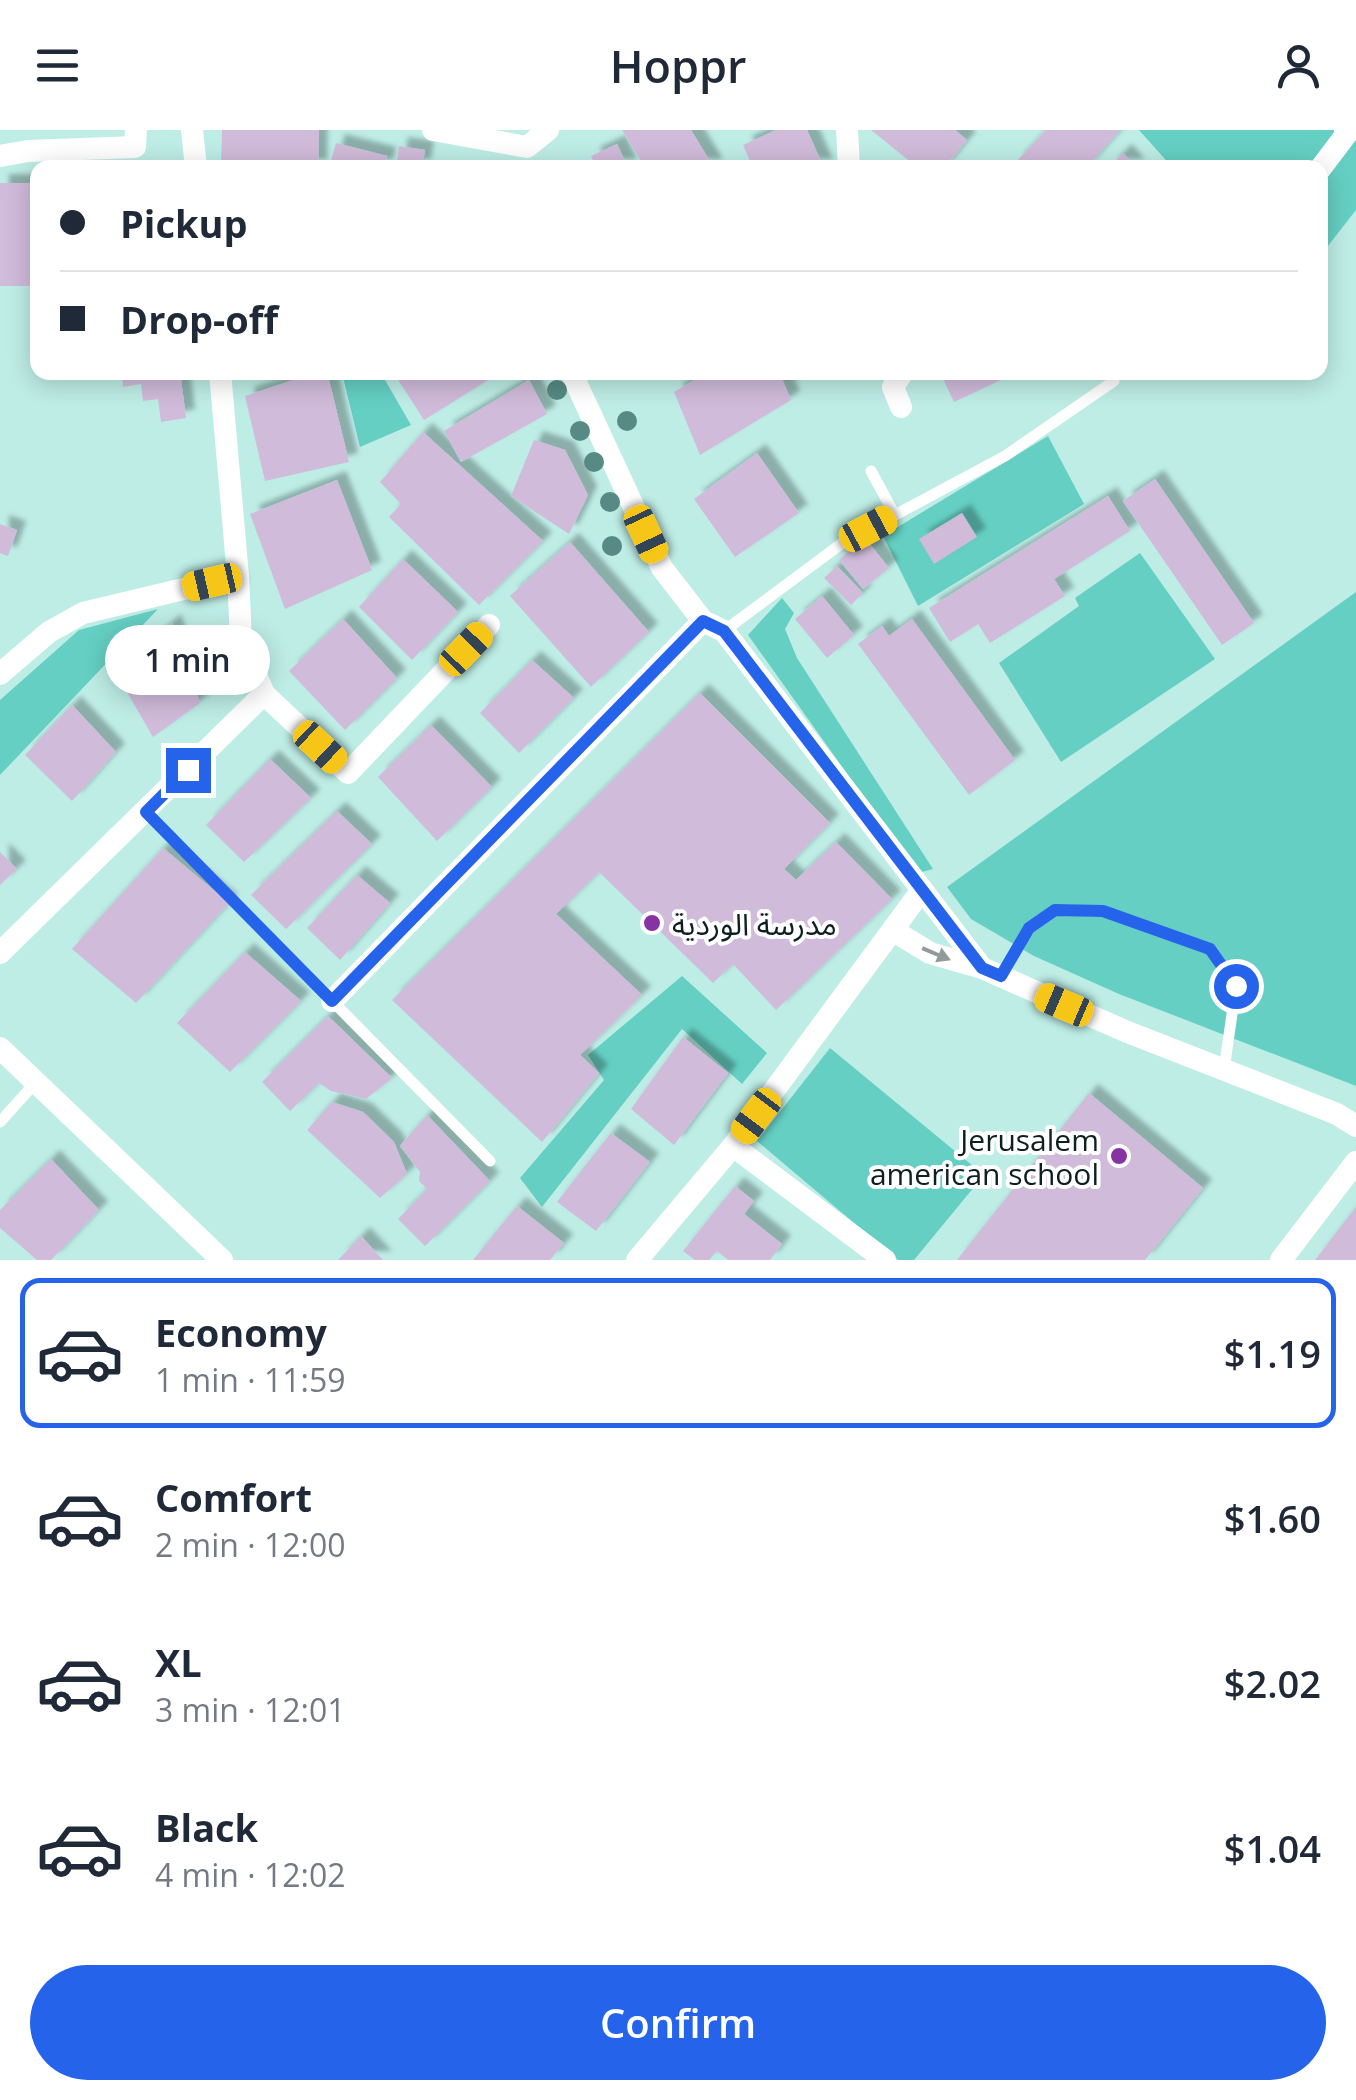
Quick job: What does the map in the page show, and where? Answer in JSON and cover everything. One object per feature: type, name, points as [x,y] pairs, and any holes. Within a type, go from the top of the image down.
[{"type":"street","points":[[0,156],[28,151],[136,147],[136,130]]},
{"type":"street","points":[[192,130],[195,160]]},
{"type":"street","points":[[434,130],[527,157],[548,130]]},
{"type":"street","points":[[847,130],[849,160]]},
{"type":"street","points":[[1327,160],[1346,130]]},
{"type":"street","points":[[221,380],[241,640],[264,694],[348,774],[489,624]]},
{"type":"street","points":[[575,380],[662,568],[703,621],[724,631],[922,890],[991,972]]},
{"type":"street","points":[[897,380],[893,387],[901,407]]},
{"type":"street","points":[[0,674],[49,632],[83,613],[238,576]]},
{"type":"street","points":[[332,1001],[703,621]]},
{"type":"street","points":[[0,954],[264,694]]},
{"type":"street","points":[[637,1260],[733,1146],[922,890]]},
{"type":"street","points":[[894,931],[930,953],[991,972],[1337,1114],[1356,1126]]},
{"type":"street","points":[[0,1048],[222,1260]]},
{"type":"street","points":[[733,1146],[885,1260]]},
{"type":"street","points":[[1281,1260],[1356,1162]]},
{"type":"lane","points":[[724,631],[841,544],[1005,456],[1114,381]]},
{"type":"lane","points":[[871,471],[895,515]]},
{"type":"lane","points":[[146,812],[490,1161]]},
{"type":"lane","points":[[991,972],[1029,928],[1055,910],[1103,911],[1210,949],[1236,986],[1224,1070]]},
{"type":"lane","points":[[0,1122],[36,1082]]},
{"type":"shaded area","points":[[1139,130],[1356,130],[1356,210],[1328,246],[1328,160],[1166,160]]},
{"type":"shaded area","points":[[344,380],[385,380],[411,425],[360,447]]},
{"type":"shaded area","points":[[1048,436],[1084,504],[918,606],[883,536]]},
{"type":"shaded area","points":[[1140,553],[1215,659],[1061,762],[999,663],[1079,606],[1075,598]]},
{"type":"shaded area","points":[[1356,592],[1356,1086],[1119,994],[1034,956],[971,919],[947,887]]},
{"type":"shaded area","points":[[782,598],[794,613],[785,629],[797,658],[933,869],[918,873],[748,635]]},
{"type":"shaded area","points":[[158,609],[0,775],[0,700],[79,630]]},
{"type":"shaded area","points":[[682,976],[767,1053],[742,1084],[682,1029],[542,1207],[520,1178],[604,1080],[588,1055]]},
{"type":"shaded area","points":[[830,1048],[984,1175],[914,1260],[898,1260],[757,1141]]},
{"type":"building","points":[[222,130],[319,130],[318,160],[221,160]]},
{"type":"building","points":[[622,130],[691,130],[709,160],[640,160]]},
{"type":"building","points":[[776,130],[807,130],[820,160],[750,160],[743,145]]},
{"type":"building","points":[[871,130],[955,130],[967,140],[951,160],[908,160]]},
{"type":"building","points":[[1046,130],[1120,130],[1093,160],[1018,160]]},
{"type":"building","points":[[336,143],[387,156],[386,160],[331,160]]},
{"type":"building","points":[[617,144],[624,160],[593,160],[591,156]]},
{"type":"building","points":[[399,146],[425,150],[423,160],[397,160]]},
{"type":"building","points":[[0,183],[30,183],[30,286],[0,286]]},
{"type":"building","points":[[123,380],[181,380],[186,418],[161,422],[158,399],[143,401],[141,384],[123,387]]},
{"type":"building","points":[[294,380],[329,380],[349,462],[265,481],[245,396]]},
{"type":"building","points":[[398,380],[488,380],[424,420]]},
{"type":"building","points":[[529,380],[547,414],[461,462],[444,431]]},
{"type":"building","points":[[694,380],[782,380],[791,400],[700,455],[674,392]]},
{"type":"building","points":[[944,380],[1001,380],[954,402]]},
{"type":"building","points":[[423,432],[543,541],[479,605],[389,517],[401,504],[380,482]]},
{"type":"building","points":[[534,440],[565,450],[588,495],[569,534],[511,496]]},
{"type":"building","points":[[757,453],[799,513],[735,557],[694,499]]},
{"type":"building","points":[[1155,479],[1254,623],[1222,645],[1123,501]]},
{"type":"building","points":[[337,480],[372,570],[285,609],[250,514]]},
{"type":"building","points":[[1108,496],[1130,531],[1054,579],[1065,596],[990,643],[978,624],[950,642],[929,608]]},
{"type":"building","points":[[962,513],[977,537],[934,564],[919,539]]},
{"type":"building","points":[[0,524],[17,530],[8,556],[0,553]]},
{"type":"building","points":[[865,538],[889,568],[863,589],[839,560]]},
{"type":"building","points":[[570,542],[649,632],[591,687],[510,596]]},
{"type":"building","points":[[403,559],[458,612],[412,660],[359,607]]},
{"type":"building","points":[[837,566],[863,593],[851,605],[824,578]]},
{"type":"building","points":[[822,596],[854,635],[827,658],[795,619]]},
{"type":"building","points":[[343,619],[397,678],[345,730],[289,671]]},
{"type":"building","points":[[912,619],[1015,760],[969,795],[858,644],[882,626],[889,636]]},
{"type":"building","points":[[172,623],[200,703],[153,737],[116,673]]},
{"type":"building","points":[[532,660],[574,698],[519,753],[480,713]]},
{"type":"building","name":"مدرسة الوردية","points":[[700,693],[830,823],[784,869],[796,880],[836,842],[892,899],[776,1010],[733,964],[713,983],[599,872],[556,914],[642,995],[580,1055],[599,1073],[542,1142],[392,1000]]},
{"type":"building","points":[[72,705],[116,752],[72,801],[25,755]]},
{"type":"building","points":[[431,725],[492,787],[437,841],[378,777]]},
{"type":"building","points":[[270,759],[311,798],[244,862],[206,825]]},
{"type":"building","points":[[337,811],[372,844],[286,929],[251,895]]},
{"type":"building","points":[[163,848],[229,903],[136,1003],[72,949]]},
{"type":"building","points":[[0,852],[17,869],[0,885]]},
{"type":"building","points":[[357,875],[390,903],[340,960],[307,928]]},
{"type":"building","points":[[245,952],[301,1001],[230,1072],[177,1023]]},
{"type":"building","points":[[328,1016],[392,1078],[366,1099],[331,1091],[319,1083],[290,1111],[262,1082]]},
{"type":"building","points":[[683,1037],[728,1073],[674,1145],[631,1109]]},
{"type":"building","points":[[1089,1093],[1203,1188],[1145,1260],[957,1260]]},
{"type":"building","points":[[332,1102],[363,1112],[394,1142],[407,1174],[380,1198],[307,1130]]},
{"type":"building","points":[[427,1115],[490,1181],[425,1246],[398,1219],[427,1189],[419,1181],[420,1172],[400,1146]]},
{"type":"building","points":[[611,1133],[650,1162],[596,1231],[557,1202]]},
{"type":"building","points":[[51,1159],[99,1210],[51,1260],[37,1260],[0,1228],[0,1210]]},
{"type":"building","points":[[735,1186],[754,1201],[744,1214],[782,1244],[770,1260],[728,1260],[717,1251],[709,1260],[695,1260],[683,1251]]},
{"type":"building","points":[[517,1206],[564,1243],[550,1260],[473,1260]]},
{"type":"building","points":[[1356,1207],[1356,1260],[1315,1260]]},
{"type":"building","points":[[361,1236],[383,1260],[338,1260]]},
{"type":"place","name":"مدرسة الوردية","points":[[652,923]]},
{"type":"place","name":"Jerusalem american school","points":[[1119,1156]]},
{"type":"route","points":[[188,770],[146,812],[332,1001],[703,621],[724,631],[982,968],[1001,976],[1029,928],[1055,910],[1103,911],[1210,949],[1236,986]]}]
